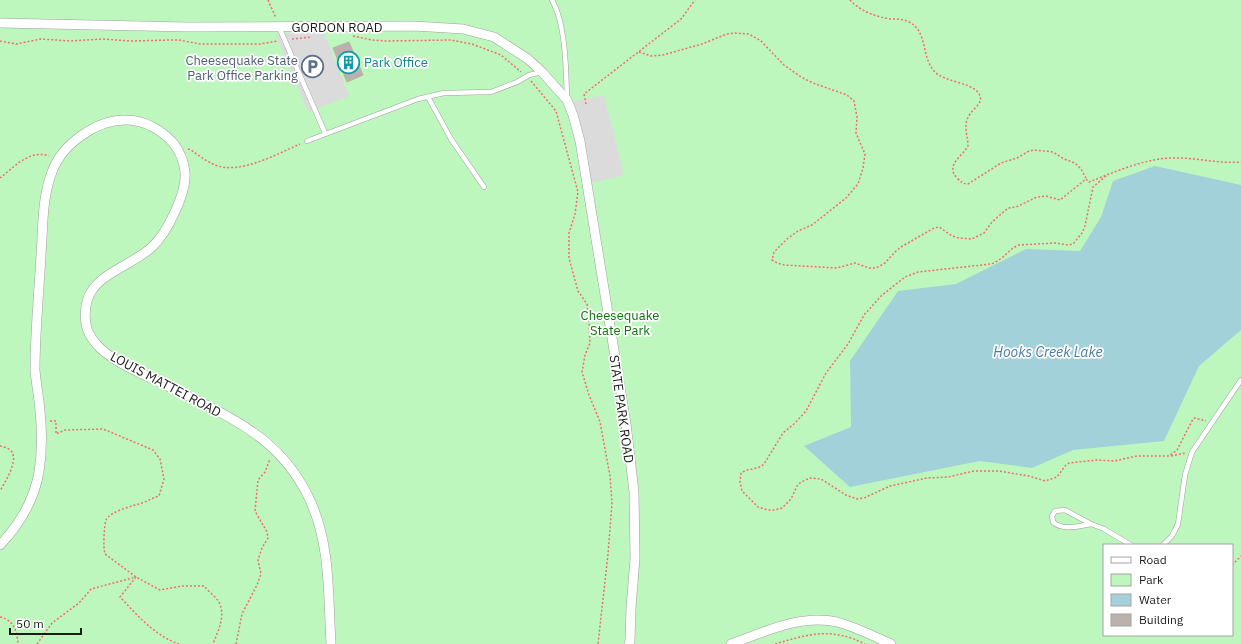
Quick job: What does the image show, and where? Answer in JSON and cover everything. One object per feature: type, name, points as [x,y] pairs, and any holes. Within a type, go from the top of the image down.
[{"type":"street","name":"GORDON ROAD","points":[[0,23],[188,27],[414,26],[463,29],[494,37],[528,59],[567,100],[574,115],[586,179]]},
{"type":"street","points":[[0,545],[11,534],[30,503],[39,471],[41,422],[35,372],[43,232],[46,199],[52,172],[58,160],[72,142],[91,129],[112,122],[127,120],[144,123],[157,129],[178,148]]},
{"type":"street","name":"LOUIS MATTEI ROAD","points":[[178,148],[185,174],[182,192],[164,233],[150,248],[94,287],[87,300],[85,315],[86,325],[90,335],[98,346],[107,354],[136,371],[229,418],[255,433],[274,450],[297,476],[309,498],[320,528],[328,573],[331,644]]},
{"type":"street","name":"STATE PARK ROAD","points":[[586,179],[626,424],[634,492],[635,558],[630,643]]},
{"type":"street","points":[[731,644],[777,627],[811,620],[837,622],[891,644]]},
{"type":"lane","points":[[552,0],[560,24],[564,44],[567,100]]},
{"type":"lane","points":[[279,27],[325,134]]},
{"type":"lane","points":[[307,141],[428,97],[444,93],[491,92],[542,72]]},
{"type":"lane","points":[[428,97],[451,139],[484,187]]},
{"type":"lane","points":[[1165,544],[1172,536],[1178,524],[1185,475],[1192,452],[1241,380]]},
{"type":"lane","points":[[1091,524],[1060,527],[1053,522],[1052,516],[1055,511],[1065,510],[1104,529],[1129,544]]},
{"type":"path","points":[[268,0],[279,27]]},
{"type":"path","points":[[586,104],[584,94],[681,19],[695,0]]},
{"type":"path","points":[[850,0],[871,14],[904,20],[912,23],[922,38],[929,64],[936,73],[946,79],[970,86],[979,94],[979,104],[970,113],[965,124],[968,146],[958,158],[952,170],[961,182],[968,184],[1001,163],[1017,158],[1029,151],[1035,150],[1053,152],[1061,158],[1076,162],[1089,182],[1145,162],[1171,158],[1230,163],[1241,162]]},
{"type":"path","points":[[639,52],[651,56],[663,55],[702,44],[727,34],[749,34],[761,41],[784,65],[801,77],[812,83],[847,95],[854,101],[857,109],[856,133],[865,154],[863,168],[858,184],[846,198],[812,225],[798,231],[779,246],[774,252],[772,259],[777,263],[800,267],[837,268],[855,263],[869,268],[876,268],[885,263],[901,247],[934,228],[939,227],[952,236],[972,239],[984,233],[992,222],[1008,208],[1016,207],[1037,197],[1046,196],[1060,200],[1086,179]]},
{"type":"path","points":[[348,35],[372,40],[451,40],[472,44],[501,55],[526,77],[556,111],[578,192],[575,214],[569,234],[569,258],[578,291],[587,304],[589,320],[590,343],[585,355],[582,372],[600,422],[610,476],[612,503],[608,562],[598,644]]},
{"type":"path","points":[[0,41],[16,44],[41,39],[70,42],[102,39],[138,41],[179,40],[200,44],[260,44],[318,36]]},
{"type":"path","points":[[178,148],[191,150],[215,165],[230,168],[257,162],[307,141]]},
{"type":"path","points":[[0,178],[26,158],[38,153],[58,160]]},
{"type":"path","points":[[1106,176],[1093,187],[1089,212],[1082,233],[1073,244],[1068,245],[1056,243],[1019,245],[1014,247],[1002,260],[991,264],[918,272],[905,277],[889,288],[864,315],[848,344],[826,373],[806,411],[783,433],[764,464],[758,468],[741,473],[740,487],[747,497],[758,507],[775,510],[782,508],[788,503],[797,486],[801,482],[810,478],[821,479],[846,495],[858,499],[864,498],[890,486],[927,478],[948,477],[974,471],[999,471],[1029,476],[1046,481],[1056,477],[1069,463],[1097,460],[1114,461],[1137,456],[1169,456],[1192,452]]},
{"type":"path","points":[[1169,456],[1177,450],[1195,418],[1211,423]]},
{"type":"path","points":[[41,422],[56,421],[56,434],[65,430],[103,429],[153,450],[160,459],[164,479],[159,496],[111,515],[106,520],[103,549],[105,554],[136,577],[160,590],[182,586],[204,586],[219,602],[222,614],[221,624],[213,644]]},
{"type":"path","points":[[0,446],[8,448],[12,452],[14,460],[0,491]]},
{"type":"path","points":[[236,644],[242,614],[261,574],[258,560],[262,548],[268,538],[268,532],[255,511],[258,480],[265,472],[274,450]]},
{"type":"path","points":[[1233,564],[1241,556]]},
{"type":"path","points":[[38,644],[52,623],[79,603],[92,589],[136,577]]},
{"type":"path","points":[[136,577],[120,597],[147,626],[166,639],[179,644]]},
{"type":"path","points":[[0,617],[6,618],[12,623],[16,632],[18,644]]},
{"type":"path","points":[[775,644],[802,636],[826,633],[842,635],[865,644]]},
{"type":"green space","name":"Cheesequake State Park","points":[[0,0],[1241,0],[1241,644],[0,644]]},
{"type":"shaded area","name":"Cheesequake State Park Office Parking","points":[[323,30],[349,96],[308,112],[275,34]]},
{"type":"shaded area","points":[[604,95],[624,175],[592,183],[571,102]]},
{"type":"water","name":"Hooks Creek Lake","points":[[1155,166],[1241,185],[1241,330],[1199,366],[1164,441],[1073,450],[1032,468],[980,461],[850,487],[804,446],[851,427],[850,361],[898,291],[956,284],[1026,249],[1080,251],[1101,217],[1113,181]]},
{"type":"building","name":"Park Office","points":[[349,42],[363,75],[347,82],[333,48]]},
{"type":"place","name":"Park Office","points":[[348,62]]},
{"type":"place","name":"Cheesequake State Park Office Parking","points":[[313,67]]}]
